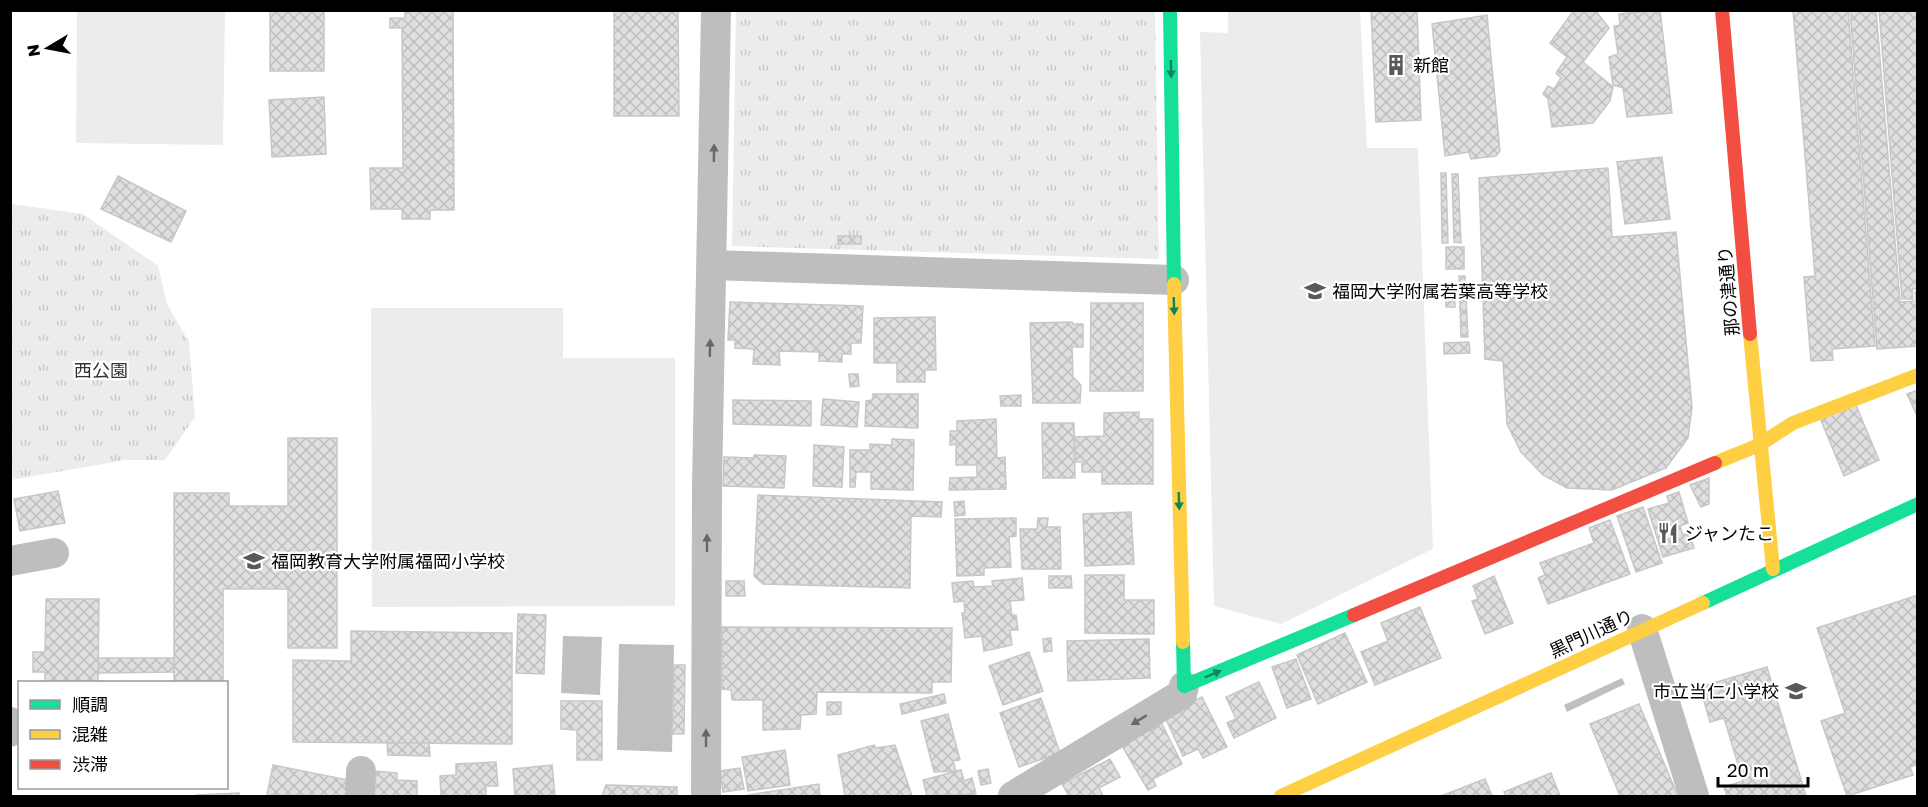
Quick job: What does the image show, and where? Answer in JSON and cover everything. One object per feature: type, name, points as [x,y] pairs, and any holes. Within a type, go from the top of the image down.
[{"type":"street","points":[[706,796],[716,10]]},
{"type":"street","points":[[1013,796],[1182,694],[1184,686],[1173,280],[1170,10]]},
{"type":"street","name":"那の津通り","points":[[1722,10],[1759,445],[1773,569]]},
{"type":"street","points":[[712,265],[1173,280]]},
{"type":"street","points":[[1184,686],[1759,445],[1793,423],[1917,375]]},
{"type":"street","name":"黒門川通り","points":[[1281,796],[1917,504]]},
{"type":"street","points":[[10,561],[54,553]]},
{"type":"street","points":[[1642,629],[1694,796]]},
{"type":"street","points":[[10,722],[10,732]]},
{"type":"green space","points":[[77,11],[225,11],[223,145],[76,143]]},
{"type":"green space","points":[[736,11],[1155,11],[1159,259],[732,246]]},
{"type":"green space","name":"福岡大学附属若葉高等学校","points":[[1228,11],[1360,11],[1367,148],[1418,148],[1433,549],[1281,624],[1214,606],[1200,32],[1228,33]]},
{"type":"green space","name":"西公園","points":[[11,204],[83,214],[158,266],[167,304],[189,342],[195,417],[165,460],[126,460],[11,480]]},
{"type":"green space","points":[[371,308],[563,308],[563,358],[675,358],[675,606],[372,607]]},
{"type":"shaded area","points":[[563,636],[602,637],[600,695],[561,693]]},
{"type":"shaded area","points":[[619,644],[674,645],[672,752],[617,750]]},
{"type":"shaded area","points":[[1622,678],[1625,684],[1567,712],[1564,705]]},
{"type":"building","points":[[270,10],[324,10],[324,71],[270,71]]},
{"type":"building","points":[[405,10],[453,10],[454,210],[430,210],[430,219],[402,219],[402,209],[371,209],[370,168],[403,168],[402,28],[390,28],[390,18],[405,18]]},
{"type":"building","points":[[614,10],[678,10],[679,116],[614,116]]},
{"type":"building","name":"新館","points":[[1371,10],[1417,10],[1421,120],[1376,122]]},
{"type":"building","points":[[1574,10],[1595,10],[1609,28],[1583,62],[1613,87],[1610,101],[1593,123],[1552,127],[1548,99],[1543,94],[1548,86],[1554,89],[1561,78],[1556,73],[1567,57],[1550,43]]},
{"type":"building","points":[[1660,10],[1672,113],[1627,117],[1623,88],[1613,85],[1609,57],[1618,54],[1614,26],[1620,25],[1619,14]]},
{"type":"building","points":[[1793,10],[1848,10],[1875,346],[1832,349],[1833,360],[1811,361],[1804,277],[1815,276]]},
{"type":"building","points":[[1850,10],[1876,10],[1900,302],[1916,301],[1915,292],[1918,292],[1918,346],[1877,349]]},
{"type":"building","points":[[1879,10],[1918,10],[1918,289],[1912,289],[1913,299],[1902,299]]},
{"type":"building","points":[[1487,15],[1500,151],[1496,156],[1471,159],[1469,152],[1445,156],[1432,24]]},
{"type":"building","points":[[324,97],[326,154],[272,157],[269,100]]},
{"type":"building","points":[[1662,157],[1670,219],[1625,224],[1617,162]]},
{"type":"building","points":[[1608,168],[1612,237],[1676,232],[1692,407],[1688,438],[1666,468],[1612,490],[1567,488],[1543,475],[1521,452],[1507,424],[1503,361],[1485,359],[1479,178]]},
{"type":"building","points":[[1441,173],[1446,173],[1448,243],[1442,243]]},
{"type":"building","points":[[1452,174],[1458,174],[1461,243],[1454,242]]},
{"type":"building","points":[[118,176],[186,211],[171,242],[101,209]]},
{"type":"building","points":[[838,236],[861,236],[861,244],[838,244]]},
{"type":"building","points":[[1446,247],[1464,247],[1464,269],[1446,269]]},
{"type":"building","points":[[1459,276],[1465,276],[1468,337],[1461,337]]},
{"type":"building","points":[[1445,284],[1454,284],[1455,307],[1446,307]]},
{"type":"building","points":[[730,302],[863,306],[861,343],[851,343],[851,354],[842,354],[842,362],[819,361],[819,352],[779,351],[780,365],[753,364],[754,349],[735,348],[735,340],[728,340]]},
{"type":"building","points":[[1091,303],[1143,303],[1143,391],[1090,391]]},
{"type":"building","points":[[935,317],[936,370],[925,370],[925,382],[897,382],[897,363],[874,363],[874,318]]},
{"type":"building","points":[[1030,323],[1083,324],[1083,347],[1072,347],[1073,377],[1081,385],[1080,403],[1033,403]]},
{"type":"building","points":[[1469,342],[1470,353],[1444,354],[1444,343]]},
{"type":"building","points":[[849,374],[858,374],[859,386],[850,387]]},
{"type":"building","points":[[1918,390],[1918,418],[1907,394]]},
{"type":"building","points":[[873,394],[918,394],[918,428],[865,426],[866,401],[872,400]]},
{"type":"building","points":[[1021,395],[1021,406],[1001,406],[1000,396]]},
{"type":"building","points":[[823,399],[859,402],[857,427],[821,425]]},
{"type":"building","points":[[733,400],[811,401],[811,426],[733,424]]},
{"type":"building","points":[[1855,403],[1879,460],[1844,476],[1820,418]]},
{"type":"building","points":[[1139,412],[1139,419],[1153,419],[1153,484],[1102,484],[1102,472],[1082,472],[1082,462],[1075,462],[1074,437],[1104,436],[1104,413]]},
{"type":"building","points":[[996,419],[997,458],[1005,457],[1006,489],[949,490],[950,478],[977,477],[977,465],[956,465],[956,444],[950,445],[950,431],[957,431],[957,421]]},
{"type":"building","points":[[1042,423],[1074,423],[1075,478],[1043,478]]},
{"type":"building","points":[[288,438],[337,438],[337,648],[288,648],[288,589],[223,589],[223,681],[174,681],[174,493],[229,493],[229,506],[288,506]]},
{"type":"building","points":[[892,439],[914,440],[913,490],[871,489],[871,472],[856,472],[855,487],[850,487],[850,450],[870,450],[870,444],[892,445]]},
{"type":"building","points":[[814,445],[844,447],[842,487],[813,486]]},
{"type":"building","points":[[754,455],[786,456],[784,488],[723,486],[724,457],[754,458]]},
{"type":"building","points":[[1709,478],[1709,504],[1701,507],[1690,485]]},
{"type":"building","points":[[58,491],[65,523],[20,531],[14,499]]},
{"type":"building","points":[[1679,492],[1688,523],[1680,526],[1683,535],[1689,533],[1694,548],[1663,557],[1648,509],[1669,503],[1667,496]]},
{"type":"building","points":[[758,495],[942,502],[941,517],[911,516],[910,588],[763,584],[754,576]]},
{"type":"building","points":[[964,501],[965,515],[955,516],[954,502]]},
{"type":"building","points":[[1643,507],[1662,563],[1636,572],[1617,516]]},
{"type":"building","points":[[1131,512],[1134,564],[1085,566],[1083,514]]},
{"type":"building","points":[[1016,518],[1016,536],[1009,537],[1011,567],[984,568],[984,575],[957,576],[955,519]]},
{"type":"building","points":[[1038,518],[1048,518],[1047,527],[1060,527],[1061,569],[1022,569],[1020,529],[1037,529]]},
{"type":"building","points":[[1610,520],[1630,574],[1548,604],[1538,578],[1545,575],[1540,563],[1594,543],[1589,528]]},
{"type":"building","points":[[1085,575],[1124,575],[1124,600],[1154,600],[1154,634],[1085,633]]},
{"type":"building","points":[[1049,576],[1071,576],[1072,588],[1049,588]]},
{"type":"building","points":[[1494,576],[1513,623],[1485,634],[1472,601],[1478,599],[1473,586]]},
{"type":"building","points":[[1022,578],[1024,600],[1010,601],[1012,615],[1016,615],[1018,630],[1010,630],[1012,645],[984,651],[982,636],[965,638],[962,613],[965,613],[964,601],[954,602],[952,583],[973,581],[974,587],[993,586],[992,581]]},
{"type":"building","points":[[726,581],[744,581],[745,596],[726,596]]},
{"type":"building","points":[[1918,595],[1918,764],[1910,767],[1913,775],[1847,796],[1821,721],[1845,713],[1817,628]]},
{"type":"building","points":[[46,599],[99,599],[98,681],[45,681],[45,672],[33,672],[33,652],[45,652]]},
{"type":"building","points":[[1420,607],[1441,658],[1375,685],[1361,652],[1388,641],[1381,623]]},
{"type":"building","points":[[518,614],[546,615],[544,674],[516,673]]},
{"type":"building","points":[[722,627],[952,628],[951,682],[932,682],[932,693],[817,692],[816,714],[801,715],[800,729],[763,730],[763,700],[732,700],[731,690],[722,689]]},
{"type":"building","points":[[351,631],[512,633],[512,744],[293,742],[293,660],[351,661]]},
{"type":"building","points":[[1345,633],[1367,682],[1318,704],[1297,655]]},
{"type":"building","points":[[1051,638],[1052,651],[1044,652],[1043,639]]},
{"type":"building","points":[[1149,639],[1150,678],[1068,681],[1067,641]]},
{"type":"building","points":[[1029,652],[1043,691],[1003,705],[989,666]]},
{"type":"building","points":[[98,658],[174,658],[174,672],[99,673]]},
{"type":"building","points":[[1296,659],[1311,699],[1287,708],[1272,667]]},
{"type":"building","points":[[674,665],[685,665],[684,734],[672,734]]},
{"type":"building","points":[[1767,667],[1806,796],[1727,796],[1724,787],[1743,781],[1724,718],[1710,722],[1700,687]]},
{"type":"building","points":[[1259,682],[1276,718],[1234,738],[1227,723],[1236,719],[1226,697]]},
{"type":"building","points":[[944,694],[946,703],[902,714],[900,704]]},
{"type":"building","points":[[1202,697],[1227,747],[1203,758],[1198,749],[1183,756],[1164,715]]},
{"type":"building","points":[[1041,698],[1060,753],[1019,767],[1000,713]]},
{"type":"building","points":[[561,701],[602,701],[602,760],[577,760],[577,730],[561,729]]},
{"type":"building","points":[[827,702],[841,702],[841,714],[827,715]]},
{"type":"building","points":[[1639,704],[1678,796],[1620,796],[1590,724]]},
{"type":"building","points":[[948,714],[960,760],[953,761],[956,771],[934,772],[921,721]]},
{"type":"building","points":[[1160,720],[1182,764],[1153,779],[1156,786],[1148,790],[1122,746]]},
{"type":"building","points":[[387,743],[429,743],[430,756],[388,755]]},
{"type":"building","points":[[874,745],[876,748],[895,745],[912,796],[845,796],[838,755]]},
{"type":"building","points":[[785,750],[790,785],[748,791],[742,757]]},
{"type":"building","points":[[1110,759],[1120,777],[1099,788],[1103,796],[1069,796],[1062,784]]},
{"type":"building","points":[[496,762],[498,786],[486,786],[486,796],[441,796],[440,776],[456,775],[456,764]]},
{"type":"building","points":[[273,765],[348,780],[345,796],[267,795]]},
{"type":"building","points":[[552,765],[555,796],[515,796],[513,769]]},
{"type":"building","points":[[740,768],[744,789],[723,792],[720,771]]},
{"type":"building","points":[[988,769],[991,783],[981,785],[978,771]]},
{"type":"building","points":[[961,770],[964,781],[972,778],[976,794],[927,796],[923,780]]},
{"type":"building","points":[[374,771],[397,773],[397,780],[417,781],[417,796],[373,796]]},
{"type":"building","points":[[1551,773],[1560,796],[1506,796],[1504,792]]},
{"type":"building","points":[[1485,779],[1492,796],[1441,796]]},
{"type":"building","points":[[819,784],[820,796],[748,795]]},
{"type":"building","points":[[606,785],[677,787],[677,796],[602,796]]},
{"type":"building","points":[[239,793],[239,796],[197,795]]},
{"type":"traffic: fast","points":[[1170,10],[1174,284]]},
{"type":"traffic: fast","points":[[1703,603],[1918,504]]},
{"type":"traffic: fast","points":[[1183,642],[1184,686],[1354,615]]},
{"type":"traffic: slow","points":[[1174,284],[1183,642]]},
{"type":"traffic: slow","points":[[1750,334],[1773,569]]},
{"type":"traffic: slow","points":[[1715,463],[1759,445],[1793,423],[1918,375]]},
{"type":"traffic: slow","points":[[1281,796],[1703,603]]},
{"type":"traffic: jam","points":[[1722,10],[1750,334]]},
{"type":"traffic: jam","points":[[1354,615],[1715,463]]},
{"type":"place","name":"新館","points":[[1396,65]]},
{"type":"place","name":"福岡大学附属若葉高等学校","points":[[1315,291]]},
{"type":"place","name":"ジャンたこ","points":[[1668,533]]},
{"type":"place","name":"福岡教育大学附属福岡小学校","points":[[254,561]]},
{"type":"place","name":"市立当仁小学校","points":[[1796,691]]}]
